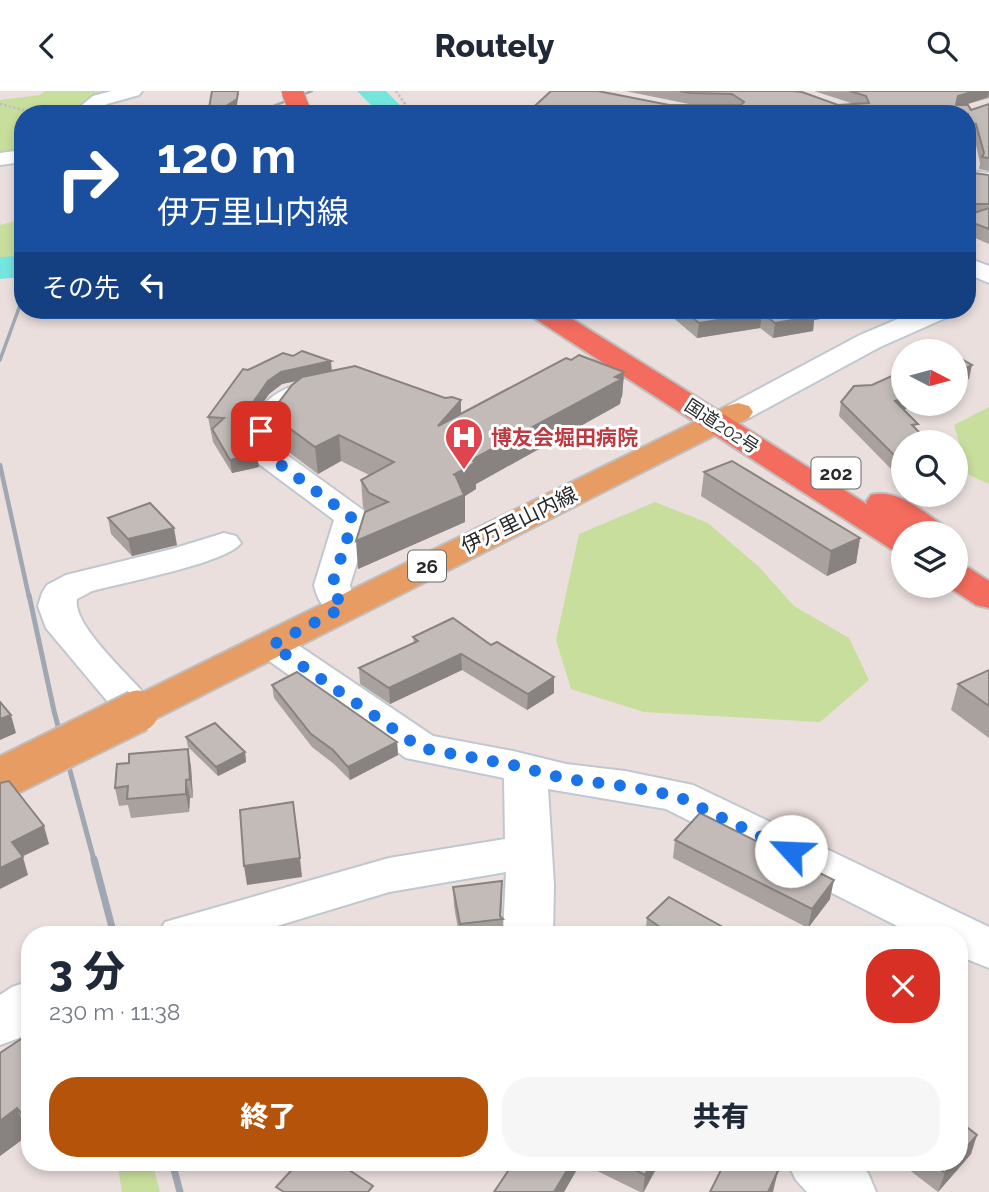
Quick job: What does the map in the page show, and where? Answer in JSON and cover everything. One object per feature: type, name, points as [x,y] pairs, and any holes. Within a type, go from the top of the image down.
[{"type":"highway","name":"国道202号","points":[[556,319],[911,521]]},
{"type":"highway","name":"国道202号","points":[[589,319],[891,533]]},
{"type":"highway","points":[[968,555],[989,568]]},
{"type":"highway","points":[[968,584],[989,597]]},
{"type":"main road","name":"伊万里山内線","points":[[0,779],[727,417]]},
{"type":"street","points":[[92,105],[100,100],[133,91]]},
{"type":"street","points":[[727,417],[870,341],[920,319]]},
{"type":"street","points":[[344,607],[334,594],[332,585],[351,527],[351,517],[266,454],[260,435],[272,413],[293,393],[346,381]]},
{"type":"street","points":[[138,711],[65,628],[57,606],[60,593],[79,583],[184,557],[224,543]]},
{"type":"street","points":[[272,645],[421,748],[526,768],[566,779],[677,796],[942,926]]},
{"type":"street","points":[[526,768],[528,926]]},
{"type":"street","points":[[213,926],[389,875],[529,853]]},
{"type":"street","points":[[968,939],[989,949]]},
{"type":"street","points":[[0,1023],[21,1008]]},
{"type":"street","points":[[825,1171],[847,1192]]},
{"type":"green space","points":[[45,91],[124,91],[86,105],[14,105],[14,153],[0,154],[0,100],[40,95]]},
{"type":"green space","points":[[14,221],[14,258],[0,259],[0,225]]},
{"type":"green space","points":[[989,407],[989,484],[969,475],[968,430],[956,430],[954,425]]},
{"type":"green space","points":[[655,502],[708,523],[760,568],[794,606],[849,638],[869,680],[820,722],[644,712],[571,689],[556,640],[579,534]]},
{"type":"green space","points":[[118,1171],[154,1171],[160,1192],[122,1192]]},
{"type":"building","points":[[212,91],[238,91],[237,99],[228,105],[210,105]]},
{"type":"building","points":[[551,91],[598,91],[669,105],[536,105]]},
{"type":"building","points":[[680,91],[793,91],[838,105],[741,105],[744,102],[732,94]]},
{"type":"building","points":[[850,91],[975,91],[958,96],[956,105],[838,105],[869,103],[866,96]]},
{"type":"building","points":[[989,104],[989,158],[982,157],[984,153],[976,124],[976,108]]},
{"type":"building","points":[[976,173],[989,175],[989,204],[976,204]]},
{"type":"building","points":[[989,208],[989,229],[976,224],[976,212]]},
{"type":"building","points":[[694,319],[724,319],[699,323]]},
{"type":"building","points":[[770,319],[798,319],[775,323]]},
{"type":"building","points":[[302,351],[331,361],[281,372],[268,381],[242,418],[246,442],[257,454],[230,460],[212,429],[224,418],[208,417],[243,369],[248,370],[283,353],[293,356]]},
{"type":"building","points":[[579,355],[624,372],[615,377],[622,379],[471,460],[476,462],[453,475],[455,474],[464,495],[356,541],[365,512],[388,502],[369,493],[361,480],[394,462],[339,435],[315,447],[281,422],[276,406],[292,385],[302,377],[355,366],[445,398],[461,400],[438,426],[566,358],[571,360]]},
{"type":"building","points":[[891,376],[891,417],[911,417],[918,424],[912,425],[917,430],[891,430],[891,452],[841,402],[854,386],[872,385]]},
{"type":"building","points":[[732,461],[860,538],[831,551],[704,472]]},
{"type":"building","points":[[150,503],[174,528],[128,539],[108,518]]},
{"type":"building","points":[[453,618],[491,645],[497,642],[554,677],[528,694],[461,654],[389,688],[359,668],[418,641],[413,637]]},
{"type":"building","points":[[989,670],[989,706],[958,684]]},
{"type":"building","points":[[297,672],[397,742],[348,767],[333,750],[311,734],[272,685]]},
{"type":"building","points":[[0,702],[11,715],[0,719]]},
{"type":"building","points":[[215,723],[245,752],[216,767],[186,737]]},
{"type":"building","points":[[188,749],[190,779],[186,780],[186,794],[127,799],[128,786],[115,788],[117,764],[129,763],[129,754]]},
{"type":"building","points":[[9,781],[44,826],[12,842],[23,857],[0,868],[0,783]]},
{"type":"building","points":[[293,802],[300,858],[244,866],[240,810]]},
{"type":"building","points":[[700,813],[834,880],[812,909],[675,840]]},
{"type":"building","points":[[502,881],[500,916],[503,919],[460,924],[453,887]]},
{"type":"building","points":[[669,897],[721,926],[658,926],[647,918]]},
{"type":"building","points":[[21,1039],[21,1113],[17,1108],[0,1121],[0,1053]]},
{"type":"building","points":[[968,1128],[977,1135],[968,1146]]},
{"type":"building","points":[[291,1171],[350,1171],[373,1186],[368,1192],[284,1192],[276,1187]]},
{"type":"building","points":[[508,1171],[567,1171],[554,1192],[494,1192]]},
{"type":"building","points":[[720,1171],[778,1171],[768,1192],[710,1192]]},
{"type":"waterway","points":[[370,91],[385,105]]},
{"type":"waterway","points":[[0,268],[14,267]]},
{"type":"railway","points":[[276,105],[312,91]]},
{"type":"railway","points":[[0,360],[15,319]]},
{"type":"railway","points":[[0,465],[29,597]]},
{"type":"railway","points":[[29,595],[54,711],[94,860]]},
{"type":"railway","points":[[94,859],[112,926]]},
{"type":"railway","points":[[174,1171],[180,1192]]},
{"type":"place","name":"博友会堀田病院","points":[[464,471]]},
{"type":"route","points":[[261,431],[266,454],[351,517],[351,527],[332,585],[334,594],[344,607],[272,645],[421,748],[513,765],[566,779],[677,796],[791,851]]}]
